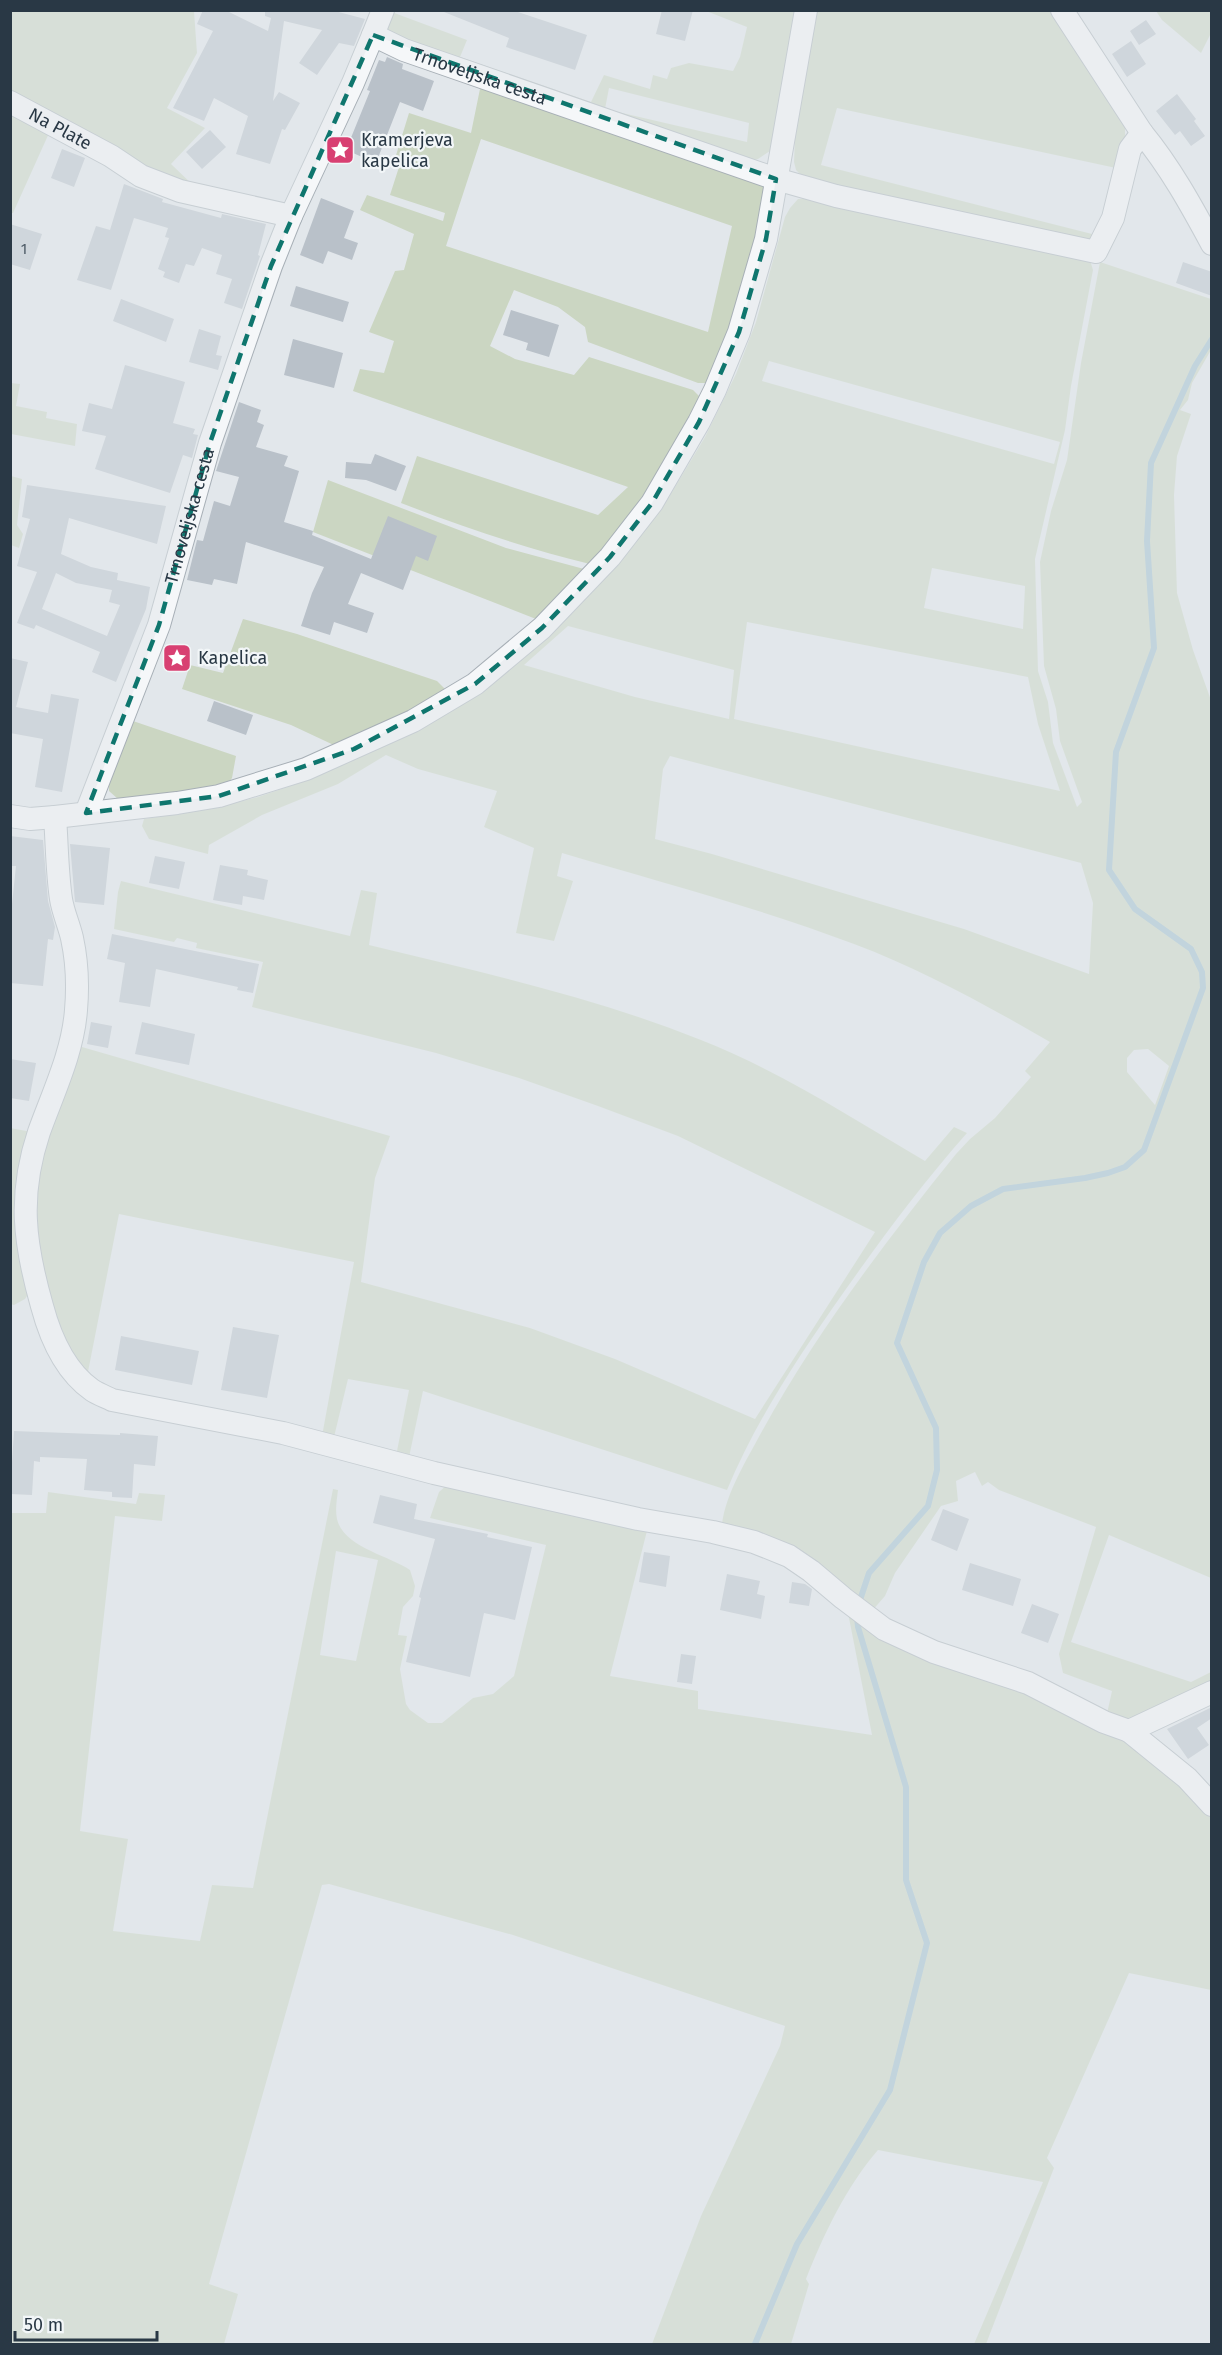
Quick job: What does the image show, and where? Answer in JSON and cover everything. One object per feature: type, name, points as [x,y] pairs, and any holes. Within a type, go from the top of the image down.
[{"type":"street","points":[[372,35],[383,10]]},
{"type":"street","points":[[10,816],[30,819],[55,817],[134,809],[219,796],[306,769],[413,721],[475,684],[542,628],[610,557],[652,503],[699,422],[739,332],[766,239],[806,10]]},
{"type":"street","points":[[1062,10],[1142,133],[1160,155],[1212,244]]},
{"type":"street","name":"Trnoveljska cesta","points":[[86,813],[159,626],[210,443],[271,266],[291,216],[353,83],[372,35],[414,53],[776,179],[836,196],[1096,252],[1113,218],[1130,149],[1142,133]]},
{"type":"street","name":"Na Plate","points":[[10,102],[111,156],[141,176],[180,191],[291,216]]},
{"type":"street","points":[[55,817],[61,899],[72,939],[76,970],[76,1011],[71,1041],[38,1135],[28,1178],[25,1217],[28,1251],[49,1331],[78,1377],[92,1390],[112,1400],[283,1433],[434,1473],[638,1520],[713,1532],[754,1542],[796,1561],[811,1571],[884,1629],[934,1652],[1028,1683],[1104,1722],[1129,1731],[1187,1778],[1212,1805]]},
{"type":"street","points":[[1129,1731],[1212,1692]]},
{"type":"highlighted area","points":[[373,35],[776,179],[766,239],[739,332],[699,422],[652,503],[610,557],[542,628],[475,684],[354,749],[219,796],[86,813],[159,625],[210,443],[271,266]]},
{"type":"green space","points":[[10,11],[194,11],[197,53],[167,108],[205,128],[171,164],[195,187],[181,187],[11,96]]},
{"type":"green space","points":[[389,11],[467,40],[460,57],[591,102],[604,75],[650,89],[653,75],[667,79],[671,68],[689,63],[733,71],[740,57],[747,27],[706,11],[797,11],[770,151],[758,159],[749,161],[398,42],[382,28]],"holes":[[[609,88],[749,123],[747,142],[605,109]]]},
{"type":"green space","points":[[817,11],[1056,11],[1125,120],[1125,141],[1116,168],[837,108],[821,165],[1096,235],[1091,240],[1078,243],[802,176],[796,170],[794,162],[795,138]]},
{"type":"green space","points":[[1156,11],[1211,11],[1211,33],[1201,53],[1162,20]]},
{"type":"green space","points":[[481,84],[764,186],[757,234],[740,304],[707,383],[698,383],[588,342],[585,327],[558,307],[514,290],[490,346],[515,359],[574,375],[589,357],[693,390],[701,398],[631,516],[590,564],[494,536],[401,503],[417,456],[598,515],[628,487],[353,391],[360,369],[384,373],[394,341],[369,332],[395,271],[404,270],[414,234],[360,210],[367,195],[443,221],[445,213],[390,195],[399,167],[393,165],[409,113],[471,133]],"holes":[[[481,139],[732,226],[708,332],[446,246]]]},
{"type":"green space","points":[[10,107],[50,131],[13,213],[10,213]]},
{"type":"green space","points":[[817,198],[1090,260],[1093,270],[1065,430],[1035,559],[1038,671],[1048,702],[1053,743],[1077,807],[1082,802],[1060,741],[1056,709],[1044,666],[1040,562],[1051,511],[1067,460],[1081,363],[1100,262],[1211,299],[1211,350],[1192,383],[1188,400],[1180,410],[1191,414],[1177,456],[1174,495],[1177,593],[1193,650],[1212,703],[1211,1578],[1109,1535],[1071,1642],[1191,1682],[1211,1672],[1211,1688],[1139,1719],[1106,1718],[1112,1691],[1063,1673],[1059,1654],[1096,1527],[999,1490],[988,1482],[982,1486],[975,1472],[956,1481],[958,1501],[941,1506],[895,1573],[885,1596],[871,1612],[722,1524],[732,1489],[743,1466],[782,1396],[828,1324],[903,1221],[956,1154],[995,1118],[1031,1077],[1025,1071],[1050,1042],[954,989],[854,944],[746,907],[562,853],[557,876],[573,881],[554,941],[516,933],[534,848],[484,827],[497,791],[418,769],[386,755],[338,784],[262,815],[209,845],[208,854],[149,839],[142,826],[144,819],[219,807],[258,797],[308,780],[373,750],[626,553],[666,502],[705,437],[736,374],[756,322],[785,217],[798,199]],"holes":[[[769,361],[1060,442],[1054,464],[762,381]],[[932,568],[1025,586],[1023,629],[924,608]],[[747,622],[1028,677],[1038,724],[1060,791],[734,719]],[[568,626],[734,670],[729,719],[635,697],[524,665]],[[670,756],[1081,863],[1093,903],[1089,974],[964,929],[655,839],[663,769]],[[1148,1049],[1169,1066],[1155,1105],[1127,1072],[1127,1058],[1134,1050]]]},
{"type":"green space","points":[[11,383],[20,384],[16,406],[47,412],[46,418],[77,424],[75,446],[11,434]]},
{"type":"green space","points":[[11,476],[22,479],[17,525],[23,534],[19,548],[11,545]]},
{"type":"green space","points":[[328,480],[506,548],[584,569],[536,619],[313,532]]},
{"type":"green space","points":[[243,619],[297,634],[437,681],[445,689],[392,721],[338,747],[291,725],[182,689],[190,665],[223,673]]},
{"type":"green space","points":[[133,721],[236,756],[232,778],[229,782],[175,794],[118,799],[109,791],[109,782]]},
{"type":"green space","points":[[121,881],[350,936],[361,890],[377,893],[369,945],[578,998],[701,1040],[787,1081],[925,1161],[954,1127],[967,1133],[890,1229],[813,1337],[766,1412],[727,1490],[423,1391],[408,1462],[322,1436],[354,1262],[119,1214],[87,1377],[73,1359],[42,1287],[33,1181],[75,1045],[390,1136],[375,1178],[361,1282],[530,1328],[615,1359],[755,1419],[875,1232],[678,1136],[598,1106],[519,1078],[436,1053],[252,1007],[263,962],[196,948],[197,943],[177,938],[174,942],[114,929]],"holes":[[[348,1379],[409,1390],[397,1451],[334,1437]]]},
{"type":"green space","points":[[10,1128],[32,1132],[31,1290],[25,1299],[14,1305],[10,1304]]},
{"type":"green space","points":[[448,1484],[648,1527],[610,1676],[698,1691],[698,1709],[872,1735],[848,1613],[950,1663],[1133,1739],[1211,1811],[1211,1990],[1129,1973],[1047,2158],[1054,2168],[986,2344],[974,2344],[1043,2182],[878,2150],[846,2195],[820,2245],[806,2279],[809,2284],[791,2344],[652,2344],[701,2216],[780,2046],[785,2026],[513,1935],[329,1884],[322,1885],[209,2284],[238,2294],[224,2344],[11,2344],[10,1513],[46,1513],[48,1492],[136,1504],[139,1493],[165,1495],[162,1521],[115,1516],[80,1831],[128,1839],[113,1931],[200,1941],[212,1885],[253,1888],[333,1489],[338,1490],[337,1519],[341,1529],[348,1537],[368,1550],[410,1570],[415,1586],[413,1596],[403,1607],[398,1635],[407,1636],[400,1669],[406,1704],[410,1710],[428,1723],[442,1723],[473,1698],[493,1694],[514,1676],[546,1545],[430,1518],[439,1492]],"holes":[[[336,1551],[378,1560],[356,1661],[320,1655]]]},
{"type":"building","points":[[203,10],[225,10],[268,31],[271,18],[265,16],[265,10],[331,10],[365,19],[354,46],[339,43],[317,75],[299,63],[322,30],[284,21],[273,101],[279,92],[300,103],[285,130],[282,129],[270,164],[236,154],[248,116],[214,98],[204,121],[173,108],[213,31],[197,24]]},
{"type":"building","points":[[439,10],[512,10],[587,35],[575,70],[506,47],[509,38]]},
{"type":"building","points":[[662,10],[693,10],[685,41],[656,34]]},
{"type":"building","points":[[1146,20],[1156,34],[1139,45],[1130,31]]},
{"type":"building","points":[[1131,41],[1146,64],[1127,77],[1112,54]]},
{"type":"building","points":[[387,57],[403,64],[402,69],[434,81],[423,111],[400,102],[376,163],[346,150],[370,91],[367,90],[379,60],[385,62]]},
{"type":"building","points":[[1177,94],[1196,119],[1194,121],[1205,136],[1191,146],[1180,131],[1175,135],[1156,111]]},
{"type":"building","points":[[210,130],[226,147],[202,169],[186,152]]},
{"type":"building","points":[[62,149],[85,158],[74,187],[51,178]]},
{"type":"building","points":[[124,184],[163,199],[162,202],[221,218],[222,214],[266,224],[258,255],[260,256],[242,309],[224,303],[232,279],[216,274],[222,255],[202,248],[194,266],[186,264],[179,283],[163,277],[165,272],[158,269],[169,238],[165,237],[168,228],[134,218],[111,290],[77,280],[96,226],[110,230]]},
{"type":"building","points":[[321,198],[354,211],[344,238],[358,243],[352,260],[328,251],[323,264],[300,255]]},
{"type":"building","points":[[10,224],[42,234],[30,270],[10,264]]},
{"type":"building","points":[[1183,262],[1212,272],[1212,296],[1176,283]]},
{"type":"building","points":[[296,286],[349,302],[343,322],[290,306]]},
{"type":"building","points":[[121,299],[174,319],[166,342],[113,321]]},
{"type":"building","points":[[511,310],[559,325],[549,357],[526,350],[528,343],[503,335]]},
{"type":"building","points":[[199,329],[221,336],[216,355],[222,356],[218,370],[189,362]]},
{"type":"building","points":[[293,339],[343,353],[334,388],[284,375]]},
{"type":"building","points":[[125,365],[185,382],[173,423],[195,429],[193,434],[198,435],[192,458],[183,455],[170,493],[95,469],[106,436],[82,431],[89,403],[112,409]]},
{"type":"building","points":[[239,402],[261,410],[257,422],[264,425],[256,447],[288,456],[284,466],[299,471],[284,522],[313,531],[312,535],[371,559],[388,516],[437,536],[428,561],[416,556],[403,590],[361,573],[348,604],[374,613],[367,633],[334,622],[330,635],[301,626],[324,567],[246,542],[237,584],[214,579],[212,585],[187,580],[197,540],[203,541],[214,501],[230,506],[239,477],[216,471]]},
{"type":"building","points":[[375,454],[406,466],[396,491],[366,480],[345,478],[346,462],[371,464]]},
{"type":"building","points":[[27,485],[166,506],[157,544],[69,518],[61,554],[91,567],[118,573],[117,580],[150,587],[146,609],[116,682],[92,672],[100,652],[36,625],[34,629],[17,623],[37,572],[17,566],[30,519],[22,517]],"holes":[[[56,573],[76,583],[112,590],[109,602],[120,605],[107,636],[42,609]]]},
{"type":"building","points":[[10,658],[28,662],[16,707],[48,713],[51,694],[79,699],[62,792],[35,787],[43,739],[10,733]]},
{"type":"building","points":[[214,701],[253,715],[246,735],[207,721]]},
{"type":"building","points":[[10,836],[43,840],[48,901],[55,927],[53,940],[48,939],[43,986],[10,983],[10,923],[16,866],[10,866]]},
{"type":"building","points":[[70,844],[110,848],[104,905],[75,902]]},
{"type":"building","points":[[155,856],[185,862],[179,889],[149,883]]},
{"type":"building","points":[[220,865],[248,870],[247,875],[268,880],[264,900],[243,896],[242,905],[213,900]]},
{"type":"building","points":[[112,934],[259,964],[253,993],[237,990],[238,987],[156,969],[150,1007],[119,1002],[125,963],[107,959]]},
{"type":"building","points":[[91,1022],[112,1026],[108,1048],[87,1044]]},
{"type":"building","points":[[142,1022],[195,1034],[189,1065],[135,1054]]},
{"type":"building","points":[[10,1059],[36,1063],[29,1101],[10,1098]]},
{"type":"building","points":[[233,1327],[279,1335],[267,1398],[221,1390]]},
{"type":"building","points":[[121,1336],[199,1351],[192,1385],[115,1370]]},
{"type":"building","points":[[14,1431],[158,1436],[155,1466],[134,1464],[132,1498],[112,1497],[112,1492],[84,1490],[87,1459],[40,1457],[40,1462],[34,1461],[32,1495],[10,1494]]},
{"type":"building","points":[[380,1495],[417,1504],[414,1519],[488,1534],[487,1537],[532,1547],[515,1620],[484,1613],[470,1677],[406,1662],[421,1598],[419,1597],[435,1539],[373,1523]]},
{"type":"building","points":[[943,1509],[969,1519],[957,1551],[931,1540]]},
{"type":"building","points":[[644,1552],[670,1556],[666,1587],[639,1582]]},
{"type":"building","points":[[970,1563],[1021,1579],[1013,1606],[962,1590]]},
{"type":"building","points":[[727,1574],[760,1581],[757,1594],[765,1596],[761,1619],[720,1610]]},
{"type":"building","points":[[792,1582],[805,1584],[812,1589],[809,1606],[789,1603]]},
{"type":"building","points":[[1032,1604],[1059,1614],[1048,1643],[1021,1633]]},
{"type":"building","points":[[681,1654],[696,1656],[692,1684],[677,1682]]},
{"type":"building","points":[[1212,1707],[1212,1718],[1197,1728],[1209,1745],[1188,1759],[1167,1729]]},
{"type":"waterway","points":[[859,1603],[869,1573],[928,1506],[937,1470],[936,1428],[897,1343],[924,1262],[940,1233],[971,1206],[1003,1189],[1108,1173],[1125,1167],[1144,1150],[1203,988],[1202,972],[1191,949],[1135,909],[1109,870],[1116,752],[1154,648],[1147,541],[1151,463],[1195,366],[1212,339]]},
{"type":"waterway","points":[[755,2344],[797,2244],[890,2090],[927,1943],[906,1880],[906,1787],[858,1627],[857,1616]]},
{"type":"place","name":"Kramerjeva kapelica","points":[[340,150]]},
{"type":"place","name":"Kapelica","points":[[177,658]]}]
